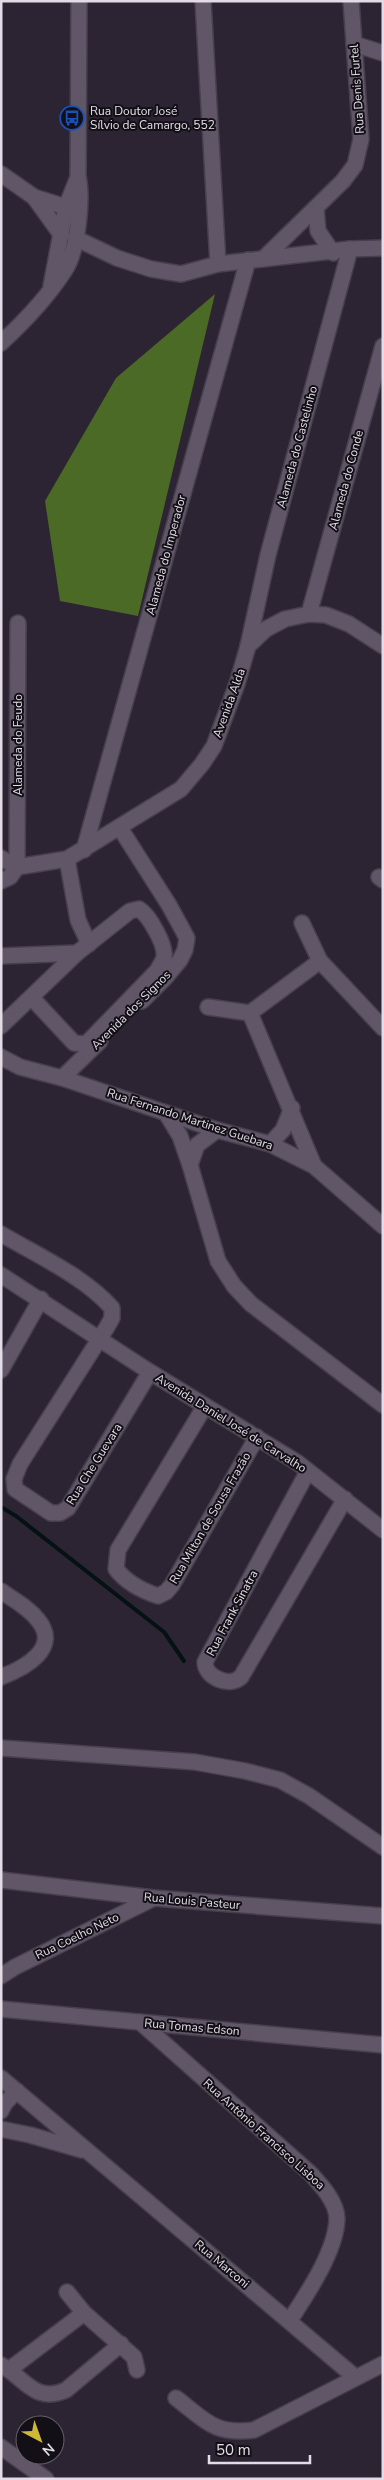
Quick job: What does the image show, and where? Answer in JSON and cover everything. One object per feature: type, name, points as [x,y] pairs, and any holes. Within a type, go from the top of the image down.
[{"type":"street","points":[[1,343],[31,315],[66,269],[71,232],[81,191],[78,176],[79,1]]},
{"type":"street","points":[[203,1],[218,264]]},
{"type":"street","name":"Rua Denis Furtel","points":[[263,259],[343,181],[355,165],[361,139],[351,1]]},
{"type":"street","points":[[354,44],[383,53]]},
{"type":"street","points":[[1,174],[34,197],[71,232],[117,258],[150,269],[181,274],[218,264],[248,260],[383,248]]},
{"type":"street","points":[[71,232],[66,207],[78,176]]},
{"type":"street","points":[[34,197],[66,207]]},
{"type":"street","points":[[316,208],[318,231],[333,253]]},
{"type":"street","name":"Alameda do Castelinho","points":[[248,646],[268,555],[350,250]]},
{"type":"street","name":"Alameda do Imperador","points":[[84,850],[248,260]]},
{"type":"street","name":"Alameda do Conde","points":[[309,614],[383,346]]},
{"type":"street","name":"Avenida Alda","points":[[18,867],[67,859],[181,789],[202,764],[222,727],[248,646],[266,629],[285,619],[309,614],[326,615],[349,624],[383,646]]},
{"type":"street","name":"Alameda do Feudo","points":[[18,623],[18,867]]},
{"type":"street","name":"Avenida dos Signos","points":[[62,1078],[165,978],[186,950],[187,938],[169,905],[120,828]]},
{"type":"street","points":[[1,858],[18,867],[10,877],[1,881]]},
{"type":"street","points":[[67,859],[83,948]]},
{"type":"street","points":[[1,1026],[83,948],[130,911],[139,909],[145,913],[161,940],[164,956],[157,971],[86,1044],[74,1043],[32,998]]},
{"type":"street","points":[[302,923],[320,961],[383,1028]]},
{"type":"street","points":[[1,956],[83,948]]},
{"type":"street","points":[[208,1007],[250,1013],[320,961]]},
{"type":"street","points":[[250,1013],[292,1108],[314,1166]]},
{"type":"street","points":[[1,1057],[20,1067],[62,1078]]},
{"type":"street","name":"Rua Fernando Martinez Guebara","points":[[62,1078],[216,1130],[270,1144],[314,1166],[383,1226]]},
{"type":"street","points":[[270,1144],[283,1130],[292,1108]]},
{"type":"street","points":[[166,1113],[180,1136],[216,1255],[234,1286],[258,1310],[383,1405]]},
{"type":"street","points":[[190,1165],[197,1145],[216,1130]]},
{"type":"street","points":[[1,1234],[65,1272],[112,1308],[112,1318],[100,1338]]},
{"type":"street","name":"Avenida Daniel José de Carvalho","points":[[1,1275],[42,1299],[150,1372],[257,1437],[308,1471],[383,1530]]},
{"type":"street","points":[[1,1370],[42,1299]]},
{"type":"street","name":"Rua Che Guevara","points":[[100,1338],[20,1464],[14,1479],[14,1489],[24,1496],[51,1513],[60,1513],[68,1508],[150,1372]]},
{"type":"street","name":"Rua Milton de Sousa Frazão","points":[[205,1406],[118,1550],[116,1569],[122,1576],[146,1592],[158,1596],[166,1592],[172,1585],[257,1437]]},
{"type":"street","name":"Rua Frank Sinatra","points":[[308,1471],[205,1662],[205,1668],[209,1673],[229,1683],[236,1682],[241,1676],[345,1499]]},
{"type":"street","points":[[1,1591],[39,1621],[46,1634],[45,1645],[39,1656],[24,1667],[1,1677]]},
{"type":"street","points":[[1,1748],[195,1762],[245,1770],[280,1780],[309,1796],[382,1844]]},
{"type":"street","name":"Rua Louis Pasteur","points":[[1,1880],[154,1898],[376,1916]]},
{"type":"street","name":"Rua Coelho Neto","points":[[1,1976],[15,1966],[154,1898]]},
{"type":"street","points":[[376,1916],[383,1906]]},
{"type":"street","name":"Rua Tomas Edson","points":[[1,2009],[379,2048]]},
{"type":"street","name":"Rua Antônio Francisco Lisboa","points":[[140,2022],[310,2173],[327,2192],[337,2218],[329,2250],[315,2280],[290,2320]]},
{"type":"street","name":"Rua Marconi","points":[[1,2078],[290,2320],[355,2377]]},
{"type":"street","points":[[1,2111],[5,2103],[17,2091]]},
{"type":"street","points":[[30,2135],[40,2126],[42,2113]]},
{"type":"street","name":"Rua Marconi","points":[[1,2129],[30,2135],[88,2152]]},
{"type":"street","points":[[67,2292],[84,2313],[134,2357],[137,2370]]},
{"type":"street","points":[[84,2313],[6,2367],[33,2389],[44,2394],[55,2394],[75,2383],[120,2344]]},
{"type":"street","points":[[176,2398],[216,2428],[234,2433],[254,2430],[383,2364]]},
{"type":"street","points":[[1,2446],[46,2479]]},
{"type":"green space","points":[[215,294],[138,616],[60,601],[45,501],[116,378]]},
{"type":"waterway","points":[[1,1507],[16,1516],[164,1632],[184,1661]]},
{"type":"place","name":"Rua Doutor José Sílvio de Camargo, 552","points":[[72,118]]}]
